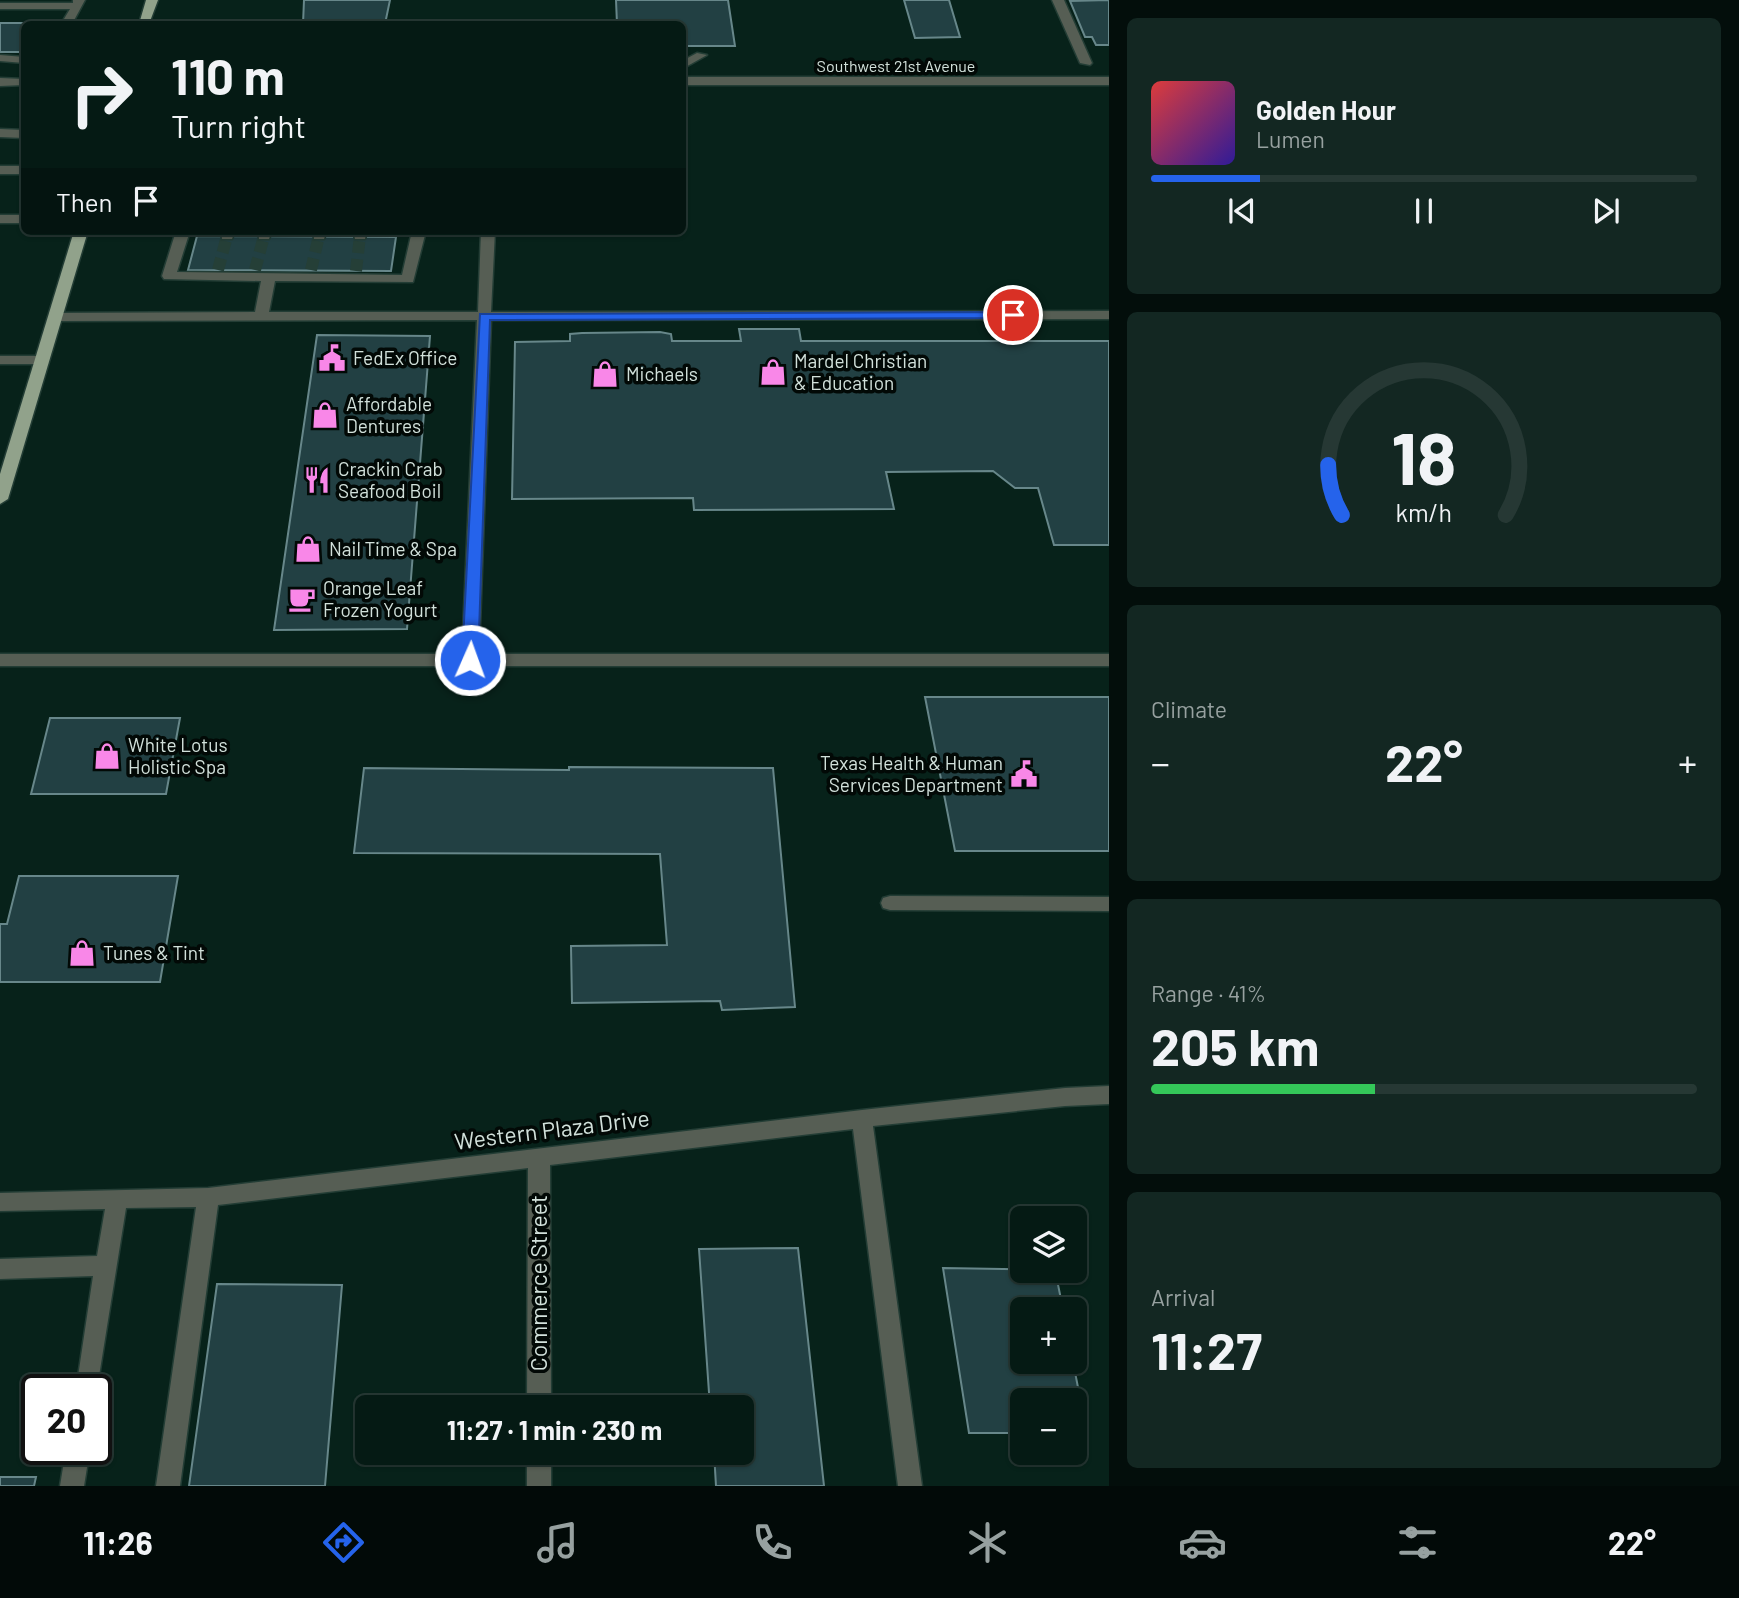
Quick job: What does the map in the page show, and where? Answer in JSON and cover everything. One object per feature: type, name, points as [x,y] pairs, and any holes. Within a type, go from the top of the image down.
[{"type":"main road","points":[[145,21],[152,0]]},
{"type":"main road","points":[[0,499],[80,235]]},
{"type":"street","points":[[1058,0],[1086,63]]},
{"type":"street","points":[[0,6],[78,3],[69,21]]},
{"type":"street","points":[[686,64],[701,55]]},
{"type":"street","points":[[0,58],[21,60]]},
{"type":"street","points":[[0,82],[21,78]]},
{"type":"street","name":"Southwest 21st Avenue","points":[[686,81],[1109,81]]},
{"type":"street","points":[[0,134],[21,134]]},
{"type":"street","points":[[0,170],[21,170]]},
{"type":"street","points":[[0,219],[21,219]]},
{"type":"street","points":[[182,235],[169,276],[217,273],[254,273],[269,277],[355,274],[408,279],[418,235]]},
{"type":"street","points":[[470,660],[488,235]]},
{"type":"street","points":[[261,317],[269,277]]},
{"type":"street","points":[[55,317],[1109,315]]},
{"type":"street","points":[[0,360],[42,360]]},
{"type":"street","points":[[0,660],[1109,660]]},
{"type":"street","points":[[890,903],[1109,904]]},
{"type":"street","name":"Western Plaza Drive","points":[[0,1202],[208,1197],[862,1119],[1065,1097],[1109,1095]]},
{"type":"street","points":[[862,1119],[909,1486]]},
{"type":"street","name":"Commerce Street","points":[[539,1158],[539,1395]]},
{"type":"street","points":[[168,1486],[208,1197]]},
{"type":"street","points":[[89,1374],[117,1199]]},
{"type":"street","points":[[0,1269],[106,1266]]},
{"type":"street","points":[[72,1486],[75,1465]]},
{"type":"street","points":[[539,1465],[539,1486]]},
{"type":"building","points":[[304,0],[390,0],[386,21],[303,21]]},
{"type":"building","points":[[616,0],[728,0],[735,46],[686,46],[686,21],[617,21]]},
{"type":"building","points":[[904,0],[949,0],[960,37],[915,38]]},
{"type":"building","points":[[1109,0],[1109,45],[1096,45],[1092,37],[1085,37],[1070,1]]},
{"type":"building","points":[[0,23],[21,23],[20,52],[0,52]]},
{"type":"building","points":[[197,236],[396,237],[391,271],[188,270]]},
{"type":"building","points":[[739,329],[799,329],[801,341],[1109,341],[1109,545],[1054,545],[1038,488],[1015,488],[993,471],[886,472],[894,509],[694,510],[693,498],[512,499],[515,342],[570,341],[570,334],[582,333],[660,332],[671,334],[672,341],[741,341]]},
{"type":"building","points":[[317,335],[430,336],[407,629],[274,630]]},
{"type":"building","name":"Texas Health & Human Services Department","points":[[925,697],[1109,697],[1109,851],[955,851]]},
{"type":"building","name":"White Lotus Holistic Spa","points":[[50,718],[180,718],[166,794],[31,794]]},
{"type":"building","points":[[569,767],[773,768],[795,1007],[722,1010],[720,1001],[572,1003],[571,946],[667,945],[660,854],[354,853],[364,768],[569,770]]},
{"type":"building","name":"Tunes & Tint","points":[[19,876],[178,876],[160,982],[0,982],[0,924],[7,924]]},
{"type":"building","points":[[798,1248],[824,1486],[716,1486],[715,1465],[754,1465],[754,1395],[709,1395],[699,1249]]},
{"type":"building","points":[[943,1268],[1010,1269],[1010,1283],[1058,1283],[1061,1297],[1010,1297],[1010,1374],[1075,1374],[1078,1388],[1010,1388],[1010,1433],[969,1433]]},
{"type":"building","points":[[217,1284],[342,1285],[325,1486],[189,1486]]},
{"type":"building","points":[[0,1477],[36,1477],[34,1486],[0,1486]]},
{"type":"tunnel","points":[[218,270],[227,236]]},
{"type":"tunnel","points":[[255,270],[264,236]]},
{"type":"tunnel","points":[[311,270],[319,236]]},
{"type":"tunnel","points":[[356,271],[360,236]]},
{"type":"place","name":"FedEx Office","points":[[332,358]]},
{"type":"place","name":"Mardel Christian & Education","points":[[773,372]]},
{"type":"place","name":"Michaels","points":[[605,374]]},
{"type":"place","name":"Affordable Dentures","points":[[325,415]]},
{"type":"place","name":"Crackin Crab Seafood Boil","points":[[317,480]]},
{"type":"place","name":"Nail Time & Spa","points":[[308,549]]},
{"type":"place","name":"Orange Leaf Frozen Yogurt","points":[[302,599]]},
{"type":"place","name":"White Lotus Holistic Spa","points":[[107,756]]},
{"type":"place","name":"Texas Health & Human Services Department","points":[[1024,774]]},
{"type":"place","name":"Tunes & Tint","points":[[82,953]]},
{"type":"route","points":[[470,660],[484,316],[1013,315]]}]
